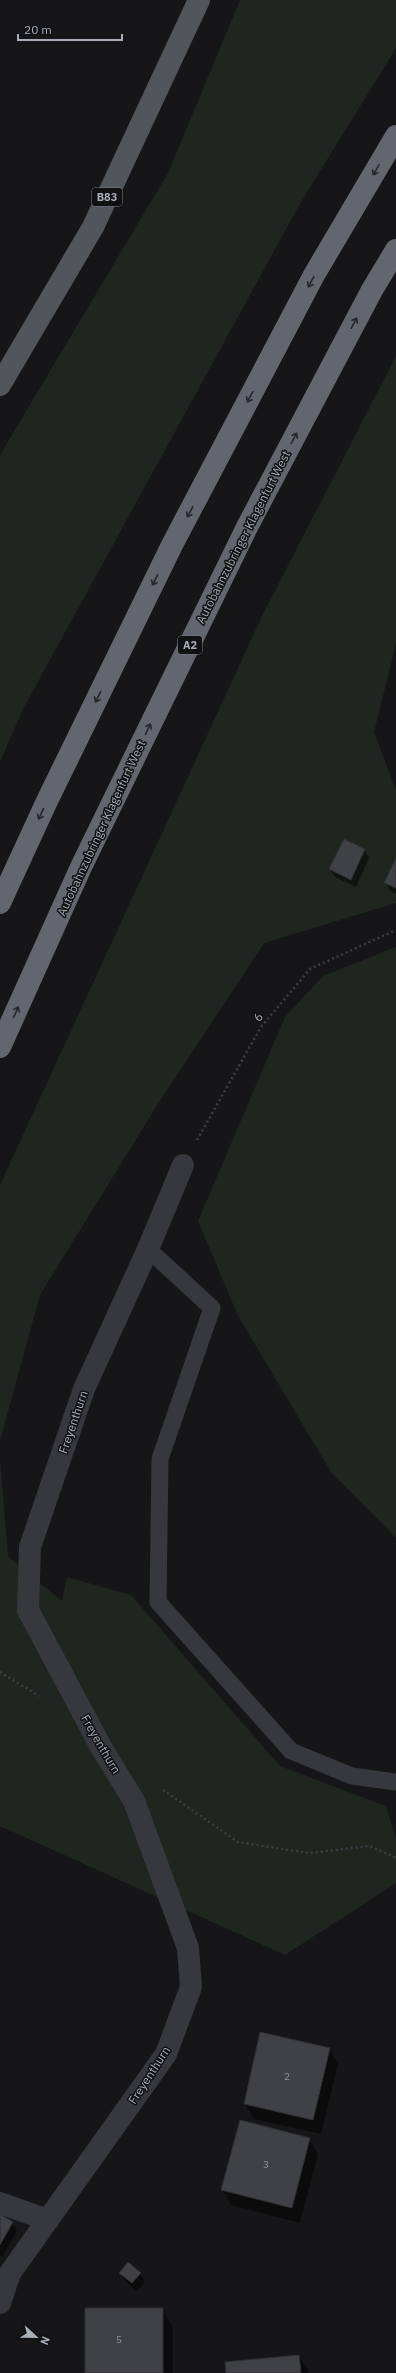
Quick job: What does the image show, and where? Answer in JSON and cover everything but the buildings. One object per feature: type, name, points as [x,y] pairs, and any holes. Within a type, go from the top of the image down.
[{"type":"highway","points":[[0,903],[50,794],[172,545],[314,275],[396,136]]},
{"type":"highway","name":"Autobahnzubringer Klagenfurt West","points":[[0,1047],[81,867],[247,527],[372,290],[396,250]]},
{"type":"main road","name":"B83","points":[[0,385],[93,227],[199,0]]},
{"type":"street","name":"Freyenthurn","points":[[0,2303],[10,2273],[166,2054],[191,1987],[188,1948],[134,1801],[101,1747],[28,1610],[30,1547],[84,1389],[148,1249],[183,1164]]},
{"type":"street","points":[[0,2204],[48,2220]]},
{"type":"lane","points":[[148,1249],[212,1308],[160,1459],[158,1602],[291,1751],[352,1776],[396,1782]]},
{"type":"path","name":"6","points":[[183,1164],[261,1027],[310,969],[396,930]]},
{"type":"path","points":[[160,1788],[238,1842],[309,1853],[370,1846],[396,1858]]},
{"type":"shaded area","points":[[240,0],[396,0],[396,48],[301,202],[23,709],[0,762],[0,455],[168,173]]},
{"type":"shaded area","points":[[396,356],[396,644],[374,732],[396,790],[396,903],[264,943],[156,1107],[40,1295],[0,1441],[0,1185],[262,616]]},
{"type":"shaded area","points":[[396,947],[396,1538],[331,1472],[238,1316],[198,1221],[285,1017],[323,976]]},
{"type":"shaded area","points":[[0,1460],[8,1556],[62,1601],[67,1577],[131,1595],[280,1766],[386,1806],[396,1839],[396,1883],[285,1955],[0,1826]]}]
